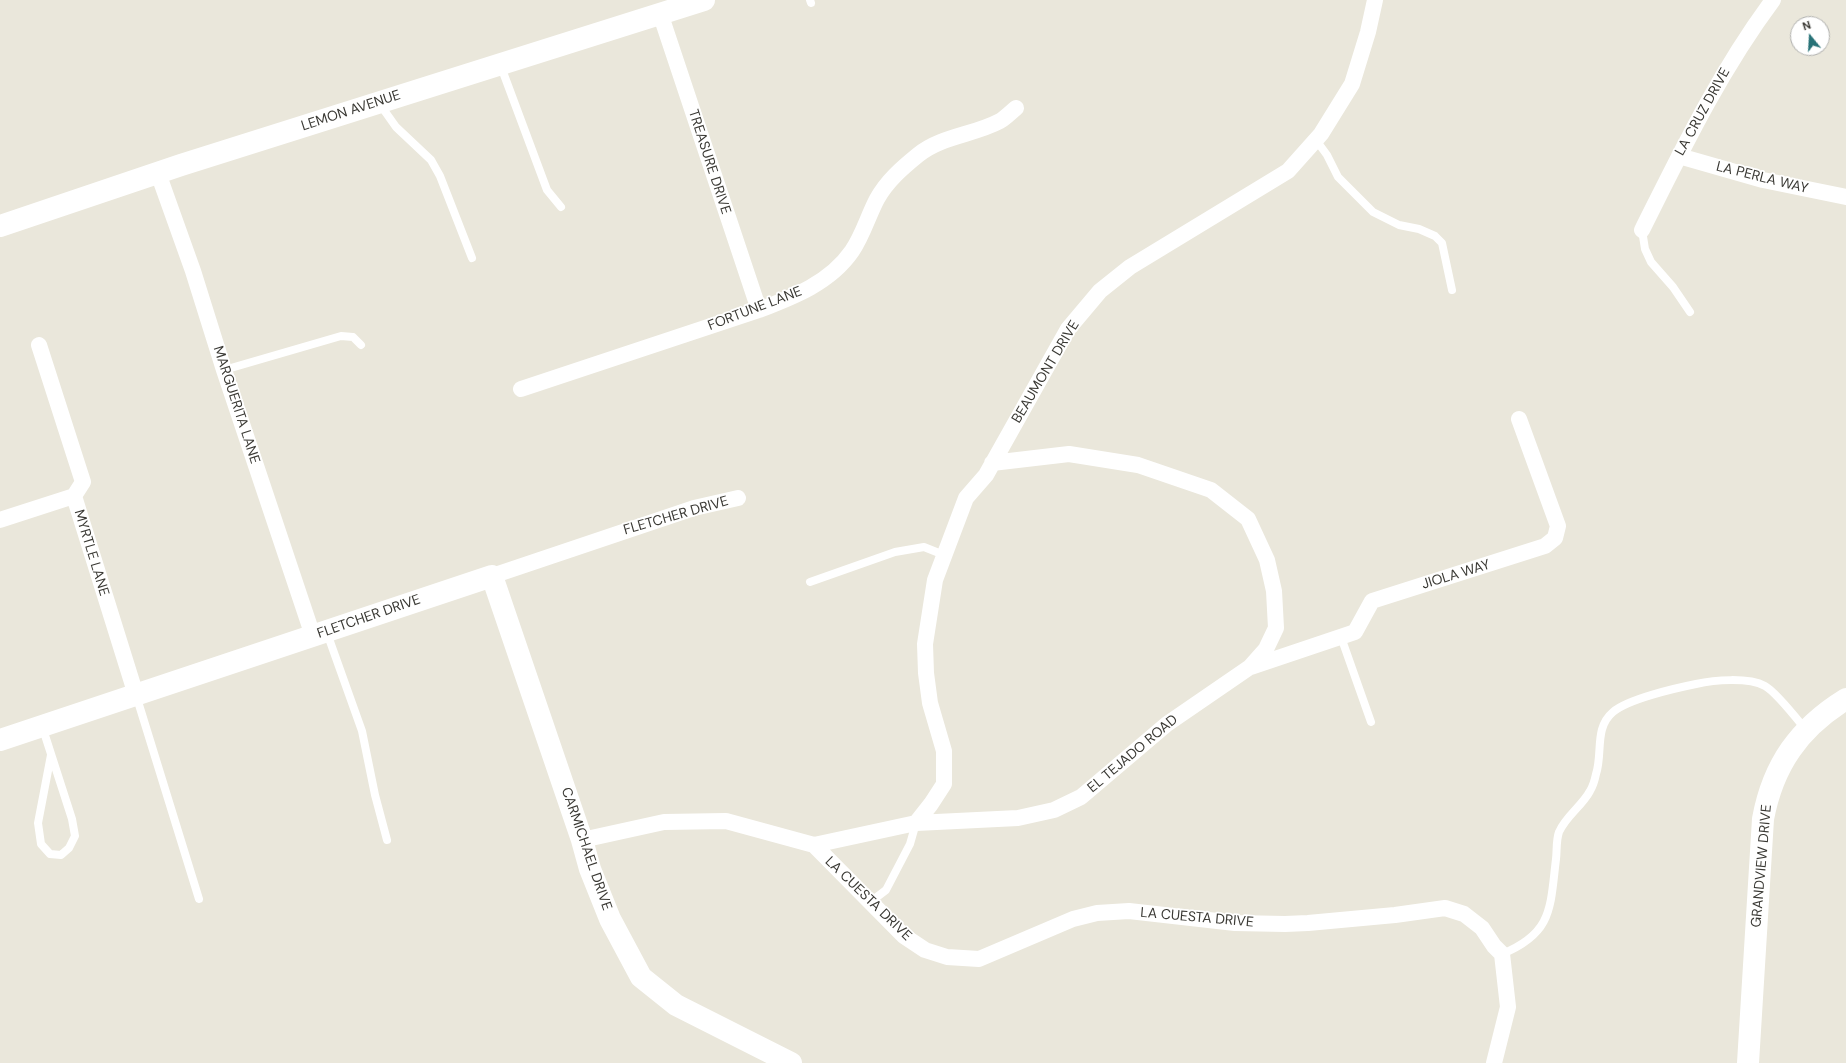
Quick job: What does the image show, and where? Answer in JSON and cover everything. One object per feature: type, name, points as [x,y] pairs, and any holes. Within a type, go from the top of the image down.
[{"type":"street","name":"LEMON AVENUE","points":[[0,226],[158,173],[379,102],[704,0]]},
{"type":"street","name":"BEAUMONT DRIVE","points":[[916,823],[944,784],[944,751],[930,703],[926,673],[925,644],[935,580],[966,498],[986,475],[1068,329],[1100,291],[1130,267],[1288,171],[1316,140],[1352,84],[1368,32],[1375,0]]},
{"type":"street","name":"LA CRUZ DRIVE","points":[[1642,230],[1702,110],[1738,50],[1773,0]]},
{"type":"street","name":"TREASURE DRIVE","points":[[660,13],[759,310]]},
{"type":"street","name":"FORTUNE LANE","points":[[521,389],[759,310],[791,298],[816,284],[841,264],[860,238],[877,198],[895,174],[921,153],[960,135],[1000,121],[1016,108]]},
{"type":"street","name":"LA PERLA WAY","points":[[1679,156],[1763,180],[1846,197]]},
{"type":"street","name":"MARGUERITA LANE","points":[[158,173],[193,271],[224,370],[320,634]]},
{"type":"street","name":"MYRTLE LANE","points":[[39,345],[83,482],[74,496],[136,694]]},
{"type":"street","name":"JIOLA WAY","points":[[1250,667],[1355,632],[1372,601],[1545,546],[1556,538],[1558,526],[1519,419]]},
{"type":"street","name":"EL TEJADO ROAD","points":[[582,840],[664,822],[726,822],[814,845],[916,823],[1018,818],[1054,810],[1081,797],[1167,724],[1250,667],[1266,649],[1276,628],[1274,591],[1267,560],[1248,519],[1211,490],[1138,465],[1069,454],[992,463]]},
{"type":"street","points":[[0,520],[74,496]]},
{"type":"street","name":"FLETCHER DRIVE","points":[[0,740],[694,508],[738,498]]},
{"type":"street","name":"CARMICHAEL DRIVE","points":[[492,576],[582,840],[590,869],[610,919],[641,977],[676,1005],[791,1063]]},
{"type":"street","name":"GRANDVIEW DRIVE","points":[[1748,1063],[1763,819],[1769,792],[1778,771],[1789,752],[1806,730],[1819,718],[1846,699]]},
{"type":"street","name":"LA CUESTA DRIVE","points":[[814,845],[869,903],[914,944],[937,954],[958,958],[979,959],[1073,919],[1102,912],[1129,911],[1235,923],[1308,923],[1395,915],[1445,908],[1464,914],[1473,920],[1482,928],[1494,946],[1502,954]]},
{"type":"street","points":[[1494,1063],[1508,1007],[1502,954]]},
{"type":"lane","points":[[500,64],[547,190],[561,207]]},
{"type":"lane","points":[[379,102],[396,127],[431,160],[440,176],[472,258]]},
{"type":"lane","points":[[1316,140],[1327,155],[1338,178],[1373,212],[1399,225],[1419,229],[1435,236],[1442,243],[1452,290]]},
{"type":"lane","points":[[1642,230],[1645,249],[1651,262],[1673,287],[1690,312]]},
{"type":"lane","points":[[224,370],[341,336],[353,337],[361,345]]},
{"type":"lane","points":[[810,582],[895,552],[924,546],[944,555]]},
{"type":"lane","points":[[320,634],[362,731],[375,795],[387,840]]},
{"type":"lane","points":[[1341,637],[1371,722]]},
{"type":"lane","points":[[1502,954],[1524,943],[1542,925],[1550,907],[1559,833],[1573,812],[1590,791],[1597,772],[1602,725],[1613,711],[1627,704],[1668,690],[1704,682],[1736,679],[1765,686],[1785,704],[1806,730]]},
{"type":"lane","points":[[136,694],[199,899]]},
{"type":"lane","points":[[42,726],[72,819],[75,836],[69,848],[61,855],[50,854],[41,844],[38,823],[51,755]]},
{"type":"lane","points":[[869,903],[886,890],[910,844],[916,823]]}]
